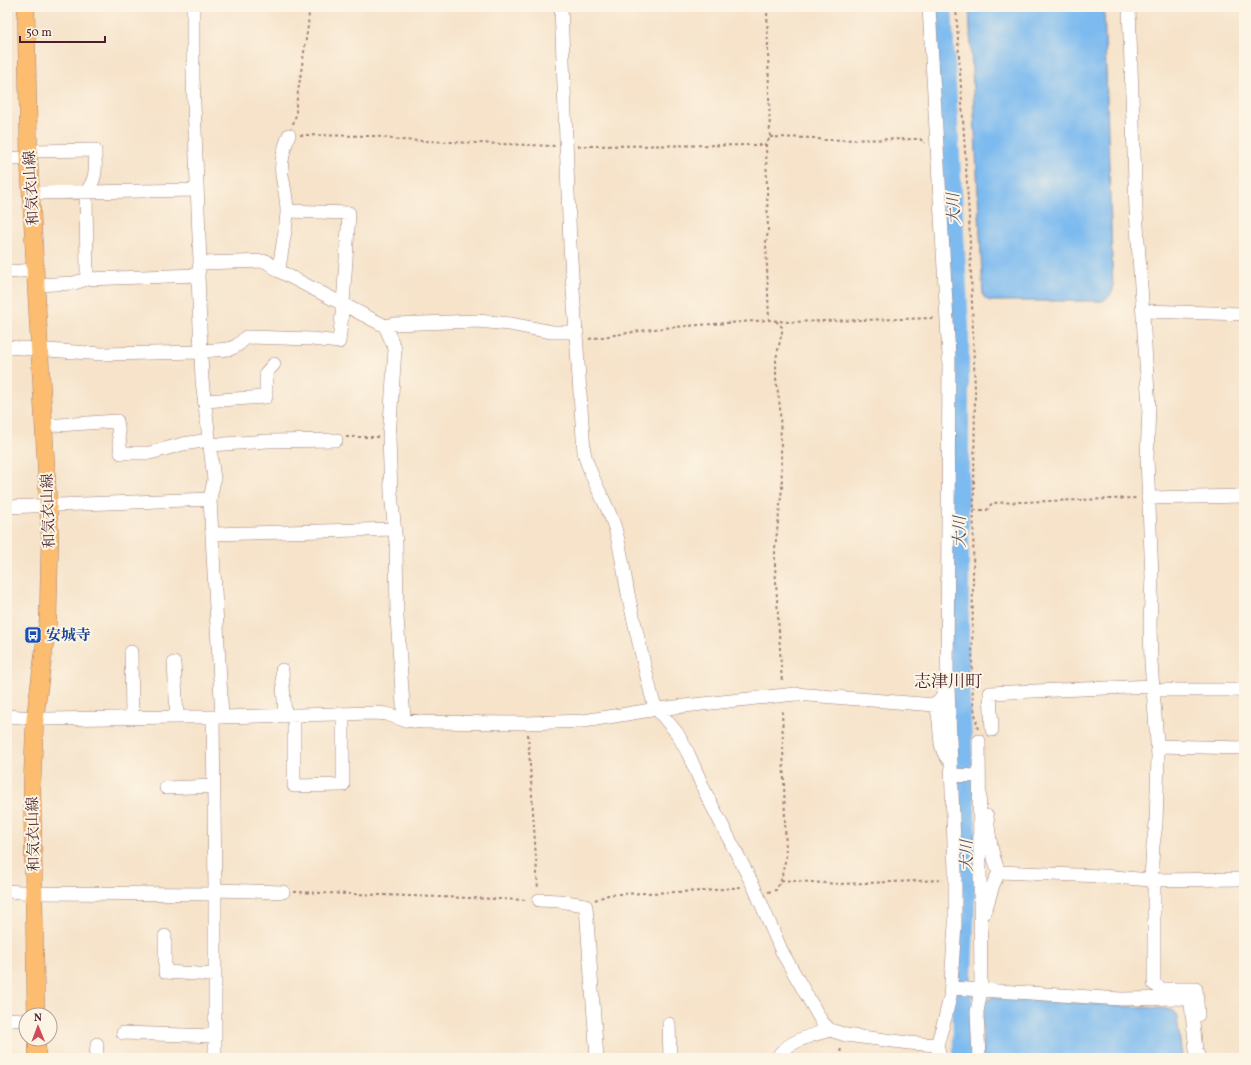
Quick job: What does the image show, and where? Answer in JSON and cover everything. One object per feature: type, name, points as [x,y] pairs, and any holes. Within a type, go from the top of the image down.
[{"type":"main road","name":"和気衣山線","points":[[26,7],[29,155],[50,536],[48,620],[36,718],[32,786],[36,1007]]},
{"type":"main road","points":[[37,1047],[37,1058]]},
{"type":"street","points":[[193,7],[193,69],[202,380],[214,480],[210,498],[218,717],[214,786],[215,1058]]},
{"type":"street","points":[[561,7],[570,245],[584,452],[587,465],[614,527],[622,556],[636,634],[653,702],[657,710],[676,733],[688,753],[706,794],[754,889],[782,952],[822,1022],[830,1030],[846,1035],[871,1039],[937,1045]]},
{"type":"street","points":[[929,7],[949,343],[947,682],[955,870],[954,988],[937,1045],[940,1058]]},
{"type":"street","points":[[1130,7],[1136,211],[1148,407],[1147,458],[1152,578],[1150,623],[1151,662],[1158,746],[1156,824],[1153,846],[1153,981],[1157,987],[1162,989],[1196,989],[1200,1058]]},
{"type":"street","points":[[279,271],[287,211],[282,174],[282,158],[283,150],[290,136]]},
{"type":"street","points":[[7,158],[95,150],[95,173],[93,183],[86,192],[87,279]]},
{"type":"street","points":[[31,193],[197,190]]},
{"type":"street","points":[[7,347],[102,354],[202,352],[208,350],[232,349],[238,346],[246,337],[312,339],[339,342],[349,213],[287,211]]},
{"type":"street","points":[[7,272],[36,278],[74,283],[87,279],[199,269],[266,261],[279,271],[385,326],[394,324],[477,321],[510,324],[577,336]]},
{"type":"street","points":[[1143,310],[1244,314]]},
{"type":"street","points":[[385,326],[395,349],[389,438],[391,493],[396,543],[397,617],[404,720]]},
{"type":"street","points":[[204,401],[266,397],[266,373],[274,364]]},
{"type":"street","points":[[44,426],[117,421],[121,453],[150,453],[182,444],[209,442],[336,440]]},
{"type":"street","points":[[1148,498],[1244,496]]},
{"type":"street","points":[[7,507],[210,498]]},
{"type":"street","points":[[212,534],[395,529]]},
{"type":"street","points":[[131,652],[132,718]]},
{"type":"street","points":[[174,663],[177,717]]},
{"type":"street","points":[[282,670],[290,716],[294,786],[343,785],[343,714]]},
{"type":"street","points":[[7,716],[47,719],[290,716],[374,713],[387,714],[404,720],[422,722],[528,723],[584,721],[657,710],[795,694],[935,705],[941,699],[947,682]]},
{"type":"street","points":[[992,730],[990,693],[1154,688],[1244,690]]},
{"type":"street","points":[[935,705],[939,712],[939,731],[945,757],[951,762]]},
{"type":"street","points":[[979,1058],[977,1012],[981,922],[978,779],[980,741]]},
{"type":"street","points":[[1158,746],[1244,748]]},
{"type":"street","points":[[952,775],[978,779]]},
{"type":"street","points":[[978,779],[986,805],[992,853],[999,872],[993,885],[981,922]]},
{"type":"street","points":[[166,788],[214,786]]},
{"type":"street","points":[[999,872],[1102,876],[1153,880],[1244,879]]},
{"type":"street","points":[[7,891],[34,893],[283,892]]},
{"type":"street","points":[[539,900],[585,905],[587,910],[597,1058]]},
{"type":"street","points":[[165,936],[165,972],[215,975]]},
{"type":"street","points":[[954,988],[1121,999],[1183,998],[1188,1000],[1191,1004],[1196,1050],[1200,1058]]},
{"type":"street","points":[[7,1019],[18,1020]]},
{"type":"street","points":[[669,1024],[670,1058]]},
{"type":"street","points":[[777,1058],[780,1053],[795,1043],[830,1030]]},
{"type":"street","points":[[123,1032],[215,1036]]},
{"type":"street","points":[[96,1058],[97,1044]]},
{"type":"path","points":[[307,7],[309,13],[308,26],[296,105],[296,115],[290,136],[374,136],[399,140],[566,146],[766,145]]},
{"type":"path","points":[[767,7],[770,137],[766,145],[768,232],[766,242],[769,320]]},
{"type":"path","points":[[956,7],[973,307],[975,391],[972,672],[973,702],[980,741]]},
{"type":"path","points":[[770,137],[815,138],[823,140],[920,139],[925,143],[927,149]]},
{"type":"path","points":[[577,336],[769,320],[789,322],[938,318]]},
{"type":"path","points":[[585,905],[608,895],[650,892],[705,891],[739,887],[776,890],[781,880],[786,857],[782,695],[775,565],[782,488],[781,418],[776,378],[776,359],[782,327],[776,321]]},
{"type":"path","points":[[336,440],[347,437],[389,438]]},
{"type":"path","points":[[974,510],[987,510],[992,503],[1148,498]]},
{"type":"path","points":[[283,892],[539,900],[528,723]]},
{"type":"path","points":[[781,880],[840,884],[946,880]]},
{"type":"water","points":[[969,7],[1104,7],[1113,290],[1110,296],[1102,301],[990,301],[983,296]]},
{"type":"water","points":[[993,997],[1169,1009],[1173,1011],[1177,1017],[1182,1058],[983,1058],[982,1011],[985,1001]]},
{"type":"waterway","name":"大川","points":[[942,7],[959,327],[959,674],[967,854],[962,976],[963,1058]]},
{"type":"place","name":"安城寺","points":[[33,635]]},
{"type":"district","name":"志津川町","points":[[948,681]]}]
